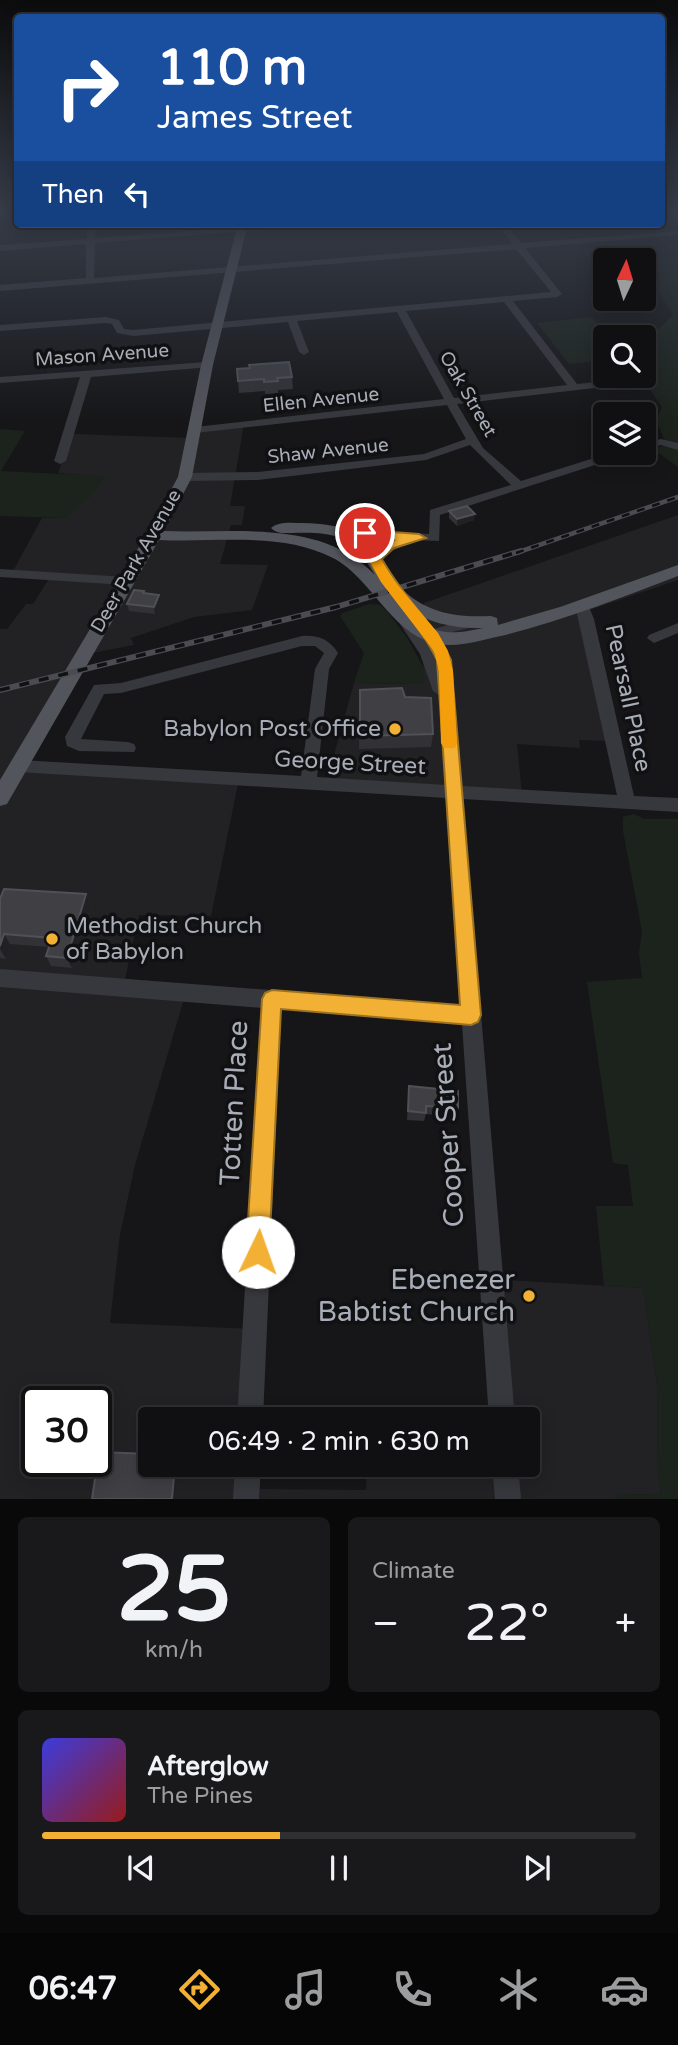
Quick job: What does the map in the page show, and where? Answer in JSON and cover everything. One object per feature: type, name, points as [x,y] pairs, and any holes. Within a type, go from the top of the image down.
[{"type":"main road","name":"Deer Park Avenue","points":[[0,798],[156,532],[185,477],[207,365],[228,283]]},
{"type":"main road","points":[[168,511],[176,520],[188,526],[336,531],[357,535],[430,645],[477,629],[552,618],[678,570]]},
{"type":"main road","points":[[156,532],[255,528]]},
{"type":"main road","points":[[156,532],[299,541],[347,559],[401,605],[477,629]]},
{"type":"street","points":[[0,288],[65,283]]},
{"type":"street","points":[[0,328],[106,320],[116,321],[118,328],[125,333],[219,326],[557,294],[548,283]]},
{"type":"street","points":[[507,299],[574,388]]},
{"type":"street","name":"Oak Street","points":[[400,309],[472,440],[479,450],[519,486]]},
{"type":"street","points":[[292,319],[304,352]]},
{"type":"street","name":"Mason Avenue","points":[[0,380],[207,365]]},
{"type":"street","points":[[60,461],[86,375]]},
{"type":"street","name":"Ellen Avenue","points":[[195,430],[593,386]]},
{"type":"street","name":"Shaw Avenue","points":[[185,477],[258,476],[426,457],[472,440]]},
{"type":"street","points":[[656,446],[678,449]]},
{"type":"street","points":[[419,538],[390,545],[374,558],[364,561],[347,559],[347,545],[357,535],[435,538],[434,513],[593,462]]},
{"type":"street","points":[[0,573],[127,581]]},
{"type":"street","name":"Pearsall Place","points":[[582,605],[627,802]]},
{"type":"street","points":[[654,638],[678,628]]},
{"type":"street","points":[[445,665],[455,646],[477,629]]},
{"type":"street","points":[[128,748],[79,745],[73,742],[73,737],[99,689],[121,688],[302,641],[317,641],[331,653],[322,668],[307,784]]},
{"type":"street","name":"Cooper Street","points":[[430,645],[445,665],[447,720],[501,1407]]},
{"type":"street","name":"Cooper Street","points":[[430,645],[447,720]]},
{"type":"street","name":"George Street","points":[[19,766],[678,805]]},
{"type":"street","points":[[0,978],[471,1015]]},
{"type":"street","name":"Totten Place","points":[[251,1407],[272,999]]},
{"type":"street","points":[[247,1499],[248,1477]]},
{"type":"street","points":[[506,1477],[508,1499]]},
{"type":"shaded area","points":[[656,283],[678,283],[678,467],[656,451],[656,448],[673,443],[664,439],[656,420],[662,407],[649,388],[656,388],[656,332],[673,315],[656,288]]},
{"type":"shaded area","points":[[592,317],[599,325],[593,325],[593,361],[569,364],[537,323]]},
{"type":"shaded area","points":[[244,424],[230,506],[245,506],[242,525],[231,525],[220,564],[268,565],[252,610],[194,617],[131,638],[134,645],[87,654],[22,765],[239,779],[211,916],[139,915],[122,993],[186,992],[135,1165],[120,1234],[110,1323],[254,1329],[249,1407],[138,1407],[138,1477],[244,1477],[244,1489],[366,1490],[367,1477],[540,1477],[540,1407],[495,1407],[487,1279],[643,1288],[657,1384],[658,1474],[661,1494],[616,1495],[616,1499],[0,1499],[0,629],[7,629],[26,604],[33,604],[50,577],[12,573],[42,518],[65,518],[104,477],[58,473],[72,434],[192,438],[194,430]]},
{"type":"shaded area","points":[[0,429],[25,431],[1,471],[105,476],[92,495],[65,518],[0,516]]},
{"type":"shaded area","points":[[678,515],[678,580],[581,613],[610,741],[579,740],[580,748],[517,744],[522,794],[325,788],[354,683],[423,684],[424,603]]},
{"type":"shaded area","points":[[369,604],[380,605],[387,611],[408,639],[423,667],[423,684],[354,683],[364,653],[340,616]]},
{"type":"shaded area","points":[[634,814],[644,819],[678,819],[678,1499],[616,1499],[615,1495],[661,1494],[658,1474],[657,1383],[643,1288],[604,1286],[596,1206],[633,1206],[628,1165],[613,1163],[587,982],[642,978],[639,953],[642,931],[623,831],[623,817]]},
{"type":"building","points":[[289,362],[292,377],[277,378],[278,381],[238,381],[237,369],[250,368],[249,365]]},
{"type":"building","points":[[467,506],[475,514],[457,519],[449,511]]},
{"type":"building","points":[[134,590],[159,595],[154,607],[127,604]]},
{"type":"building","name":"Babylon Post Office","points":[[402,688],[405,697],[431,698],[433,734],[360,736],[360,690]]},
{"type":"building","name":"Methodist Church of Babylon","points":[[4,889],[86,894],[67,958],[46,956],[52,938],[4,934],[0,946],[0,899]]},
{"type":"building","points":[[409,1086],[458,1091],[458,1108],[426,1106],[426,1113],[408,1111]]},
{"type":"building","points":[[112,1453],[138,1454],[138,1477],[174,1477],[172,1499],[92,1499],[95,1477],[112,1477]]},
{"type":"railway","points":[[516,553],[678,497]]},
{"type":"railway","points":[[0,690],[336,607],[521,551]]},
{"type":"slow traffic","points":[[375,558],[386,579],[433,637],[441,651],[446,671],[449,743]]},
{"type":"place","name":"Babylon Post Office","points":[[395,729]]},
{"type":"place","name":"Methodist Church of Babylon","points":[[52,939]]},
{"type":"place","name":"Ebenezer Babtist Church","points":[[529,1296]]},
{"type":"route","points":[[258,1252],[272,999],[471,1015],[444,660],[433,637],[406,606],[374,558],[396,542],[419,538],[365,533]]}]
